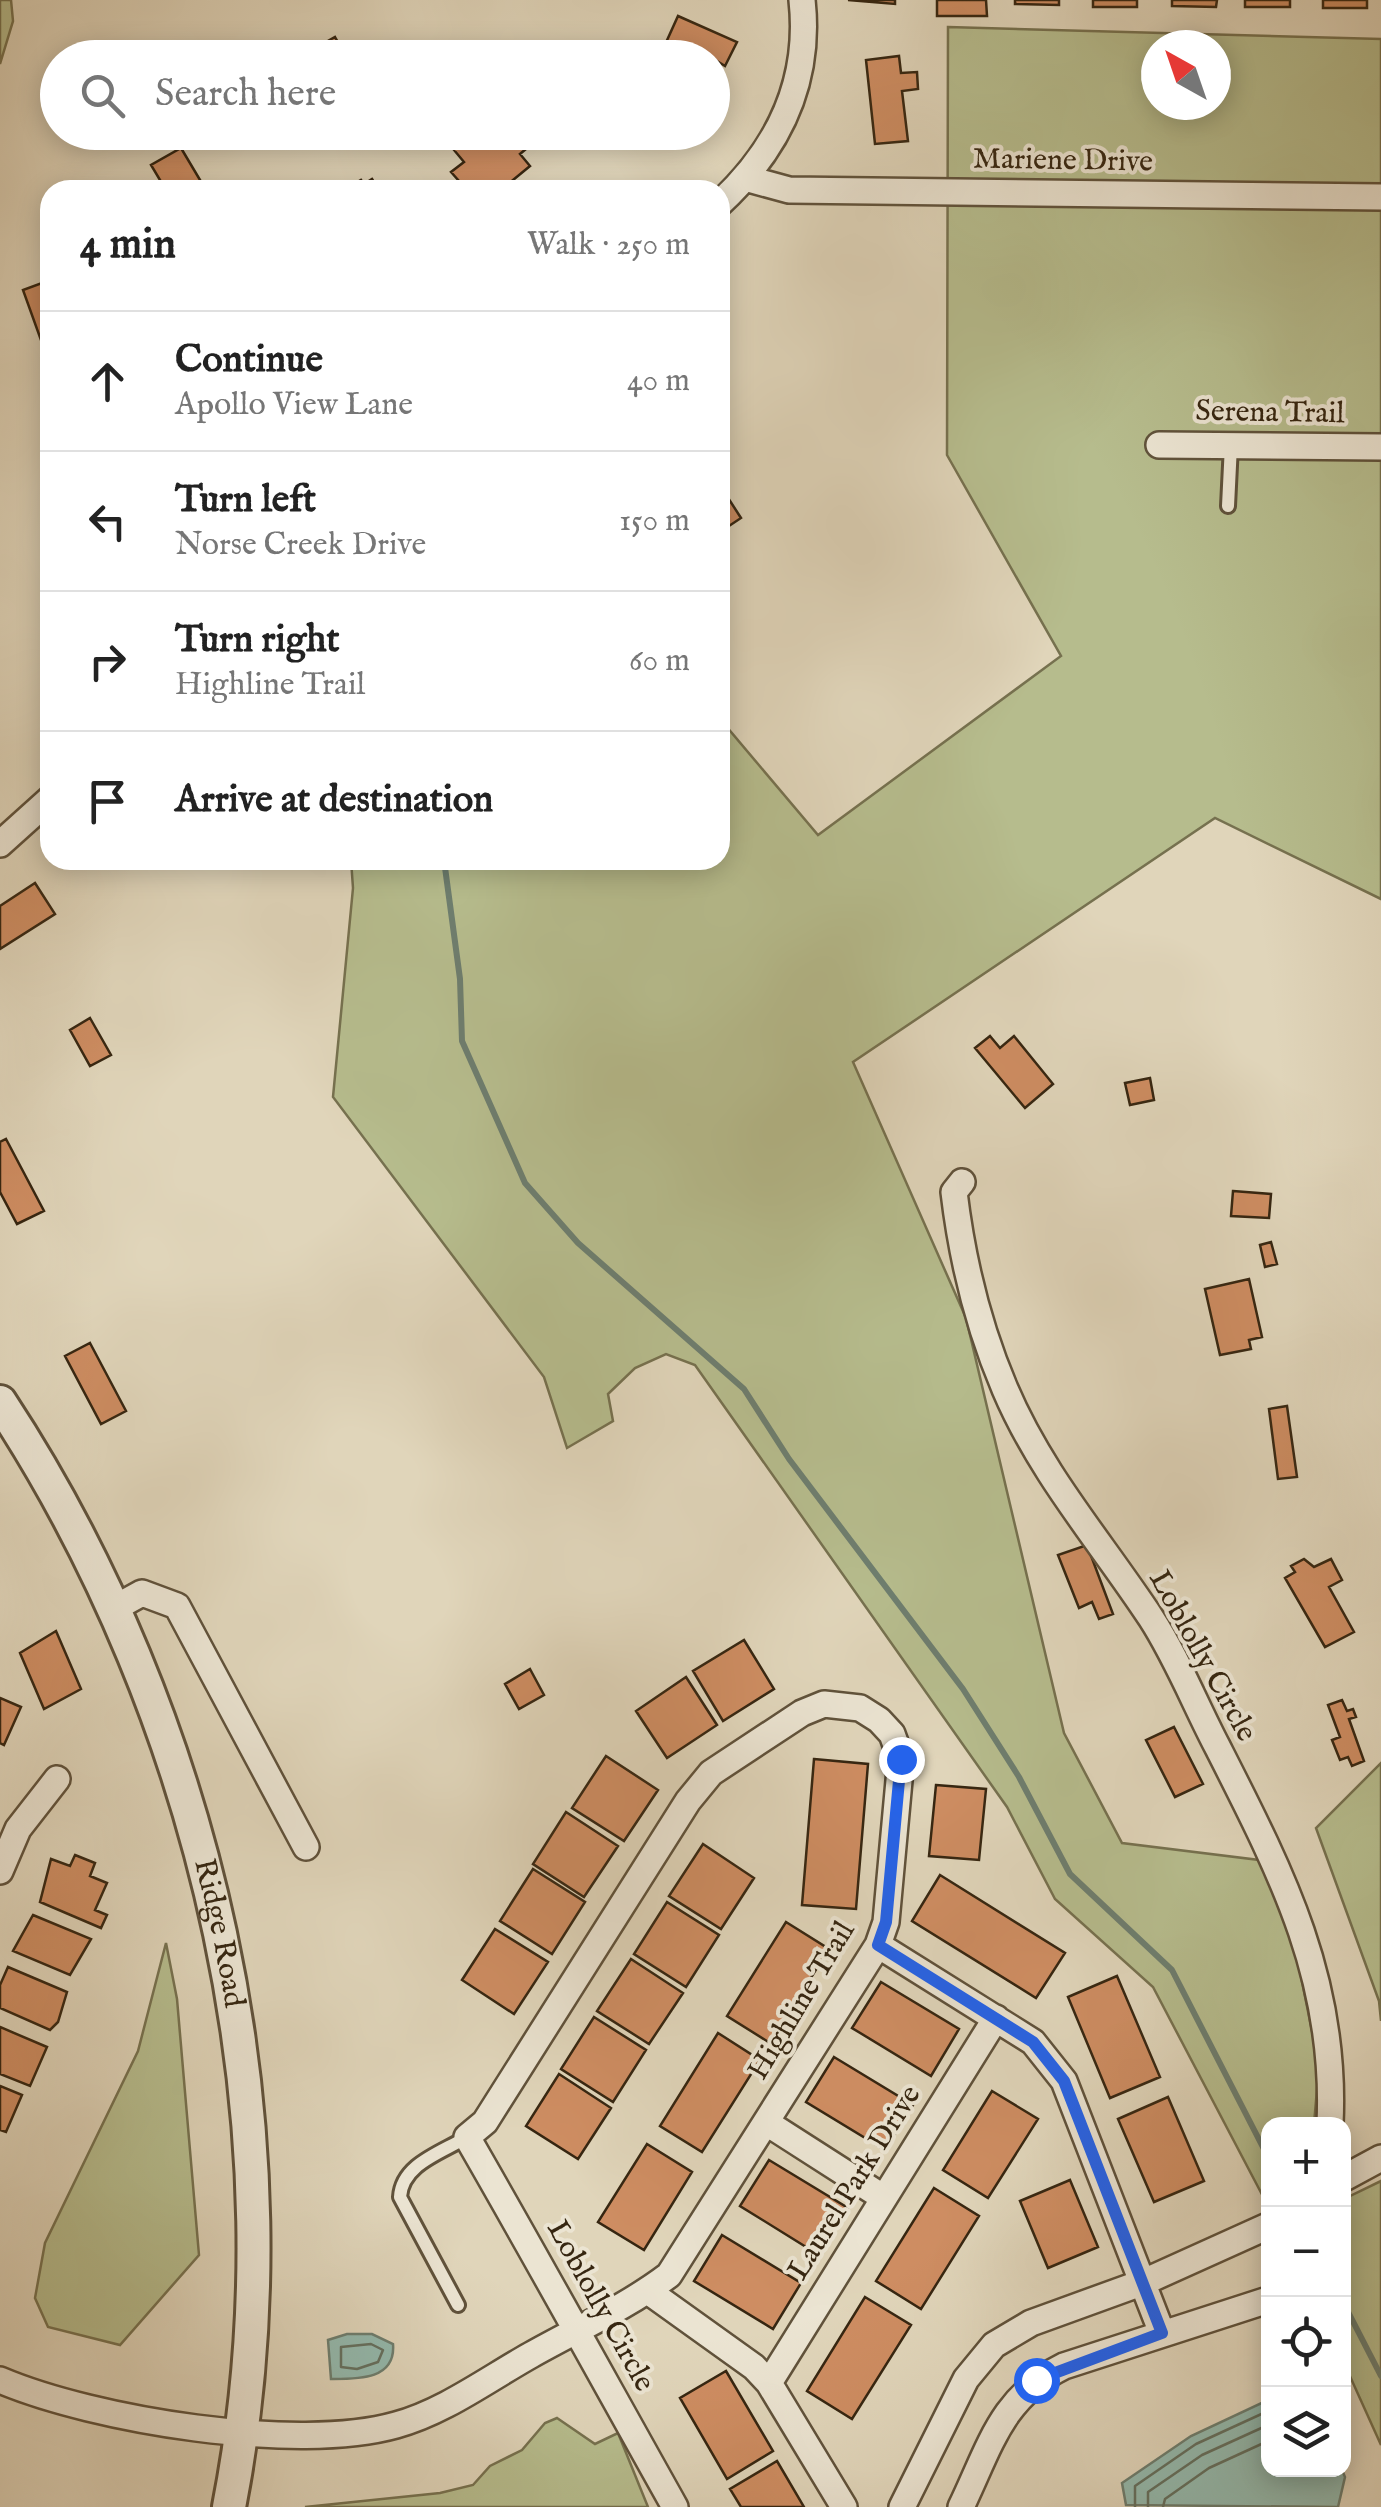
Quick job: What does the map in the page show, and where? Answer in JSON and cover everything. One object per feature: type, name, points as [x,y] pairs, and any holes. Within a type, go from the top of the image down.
[{"type":"street","points":[[730,193],[762,159],[790,109],[802,61],[802,0]]},
{"type":"street","name":"Mariene Drive","points":[[745,178],[789,190],[1381,197]]},
{"type":"street","name":"Serena Trail","points":[[1159,445],[1381,446]]},
{"type":"street","points":[[0,844],[40,808]]},
{"type":"street","name":"Loblolly Circle","points":[[962,1182],[954,1192],[963,1264],[1004,1388],[1052,1482],[1152,1620],[1286,1882],[1308,1941],[1324,2007],[1332,2083],[1330,2117]]},
{"type":"street","name":"Ridge Road","points":[[0,1402],[72,1526],[113,1609],[181,1786],[227,1979],[244,2098],[251,2210],[244,2431],[229,2507]]},
{"type":"street","points":[[113,1609],[142,1593],[176,1606],[306,1847]]},
{"type":"street","name":"Highline Trail","points":[[0,2380],[100,2412],[244,2431],[342,2434],[400,2425],[430,2412],[648,2291],[669,2275],[878,1945],[886,1922],[901,1759],[892,1734],[879,1720],[860,1708],[824,1704],[802,1712],[699,1784],[484,2122],[467,2138]]},
{"type":"street","points":[[0,1871],[18,1829],[57,1779]]},
{"type":"street","points":[[878,1945],[1033,2042],[1064,2081],[1162,2333]]},
{"type":"street","name":"Laurel Park Drive","points":[[769,2383],[996,2018]]},
{"type":"street","points":[[767,2122],[884,2198]]},
{"type":"street","name":"Loblolly Circle","points":[[467,2138],[675,2507]]},
{"type":"street","points":[[1351,2174],[1381,2158]]},
{"type":"street","points":[[902,2507],[966,2379],[994,2344],[1032,2323],[1144,2282],[1261,2229]]},
{"type":"street","points":[[648,2291],[754,2367],[769,2383],[844,2507]]},
{"type":"street","points":[[960,2507],[1022,2392],[1064,2366],[1261,2302]]},
{"type":"lane","points":[[1228,506],[1231,445]]},
{"type":"lane","points":[[458,2304],[400,2198],[401,2182],[409,2172],[467,2138]]},
{"type":"green space","points":[[0,0],[11,0],[13,21],[0,64]]},
{"type":"green space","points":[[948,27],[1141,32],[1141,120],[1231,120],[1231,35],[1381,39],[1381,899],[1215,818],[853,1062],[966,1318],[1064,1733],[1122,1843],[1267,1861],[1292,1932],[1319,2066],[1315,2117],[1261,2117],[1261,2193],[1153,1987],[1055,1899],[1007,1807],[695,1365],[666,1354],[635,1368],[608,1394],[613,1421],[567,1448],[544,1377],[333,1097],[352,870],[730,870],[730,731],[818,835],[1061,656],[947,455]]},
{"type":"green space","points":[[1381,1763],[1381,2021],[1379,2001],[1316,1828]]},
{"type":"green space","points":[[166,1943],[177,1999],[199,2255],[120,2345],[48,2327],[35,2298],[45,2243],[138,2051]]},
{"type":"green space","points":[[1381,2181],[1381,2445],[1351,2379],[1351,2196]]},
{"type":"green space","points":[[557,2418],[595,2444],[618,2433],[648,2507],[305,2507],[440,2493],[473,2485],[490,2466],[522,2450],[545,2423]]},
{"type":"water","points":[[347,2334],[372,2334],[393,2344],[388,2365],[373,2375],[331,2379],[328,2340]]},
{"type":"water","points":[[1261,2403],[1261,2477],[1345,2477],[1338,2507],[1126,2505],[1122,2483],[1191,2436]]},
{"type":"building","points":[[848,0],[895,0],[895,4]]},
{"type":"building","points":[[937,0],[986,0],[987,16],[937,16]]},
{"type":"building","points":[[1015,0],[1059,0],[1059,5],[1015,4]]},
{"type":"building","points":[[1093,0],[1137,0],[1137,7],[1093,7]]},
{"type":"building","points":[[1172,0],[1217,0],[1216,7],[1172,6]]},
{"type":"building","points":[[1245,0],[1290,0],[1290,7],[1245,7]]},
{"type":"building","points":[[1323,0],[1367,0],[1367,8],[1323,8]]},
{"type":"building","points":[[678,16],[737,42],[730,56],[730,40],[667,40]]},
{"type":"building","points":[[899,56],[901,73],[917,72],[918,89],[902,91],[908,141],[875,144],[866,60]]},
{"type":"building","points":[[182,150],[200,180],[160,180],[151,165]]},
{"type":"building","points":[[454,150],[525,150],[520,154],[530,166],[513,180],[458,180],[451,172],[464,162]]},
{"type":"building","points":[[40,284],[40,337],[23,290]]},
{"type":"building","points":[[730,501],[741,518],[730,525]]},
{"type":"building","points":[[35,883],[55,914],[0,949],[0,906]]},
{"type":"building","points":[[90,1018],[111,1055],[90,1066],[70,1030]]},
{"type":"building","points":[[990,1036],[1000,1048],[1014,1036],[1053,1084],[1025,1108],[975,1048]]},
{"type":"building","points":[[1150,1078],[1154,1100],[1130,1105],[1125,1083]]},
{"type":"building","points":[[6,1139],[44,1211],[17,1224],[0,1192],[0,1142]]},
{"type":"building","points":[[1233,1191],[1271,1194],[1269,1218],[1231,1216]]},
{"type":"building","points":[[1271,1242],[1277,1264],[1265,1267],[1260,1245]]},
{"type":"building","points":[[1249,1279],[1262,1337],[1249,1340],[1251,1349],[1220,1355],[1205,1289]]},
{"type":"building","points":[[90,1343],[126,1411],[101,1424],[65,1356]]},
{"type":"building","points":[[1287,1406],[1297,1477],[1278,1479],[1269,1409]]},
{"type":"building","points":[[1087,1545],[1113,1614],[1099,1619],[1092,1602],[1079,1608],[1058,1555]]},
{"type":"building","points":[[1304,1559],[1314,1567],[1331,1559],[1342,1580],[1329,1587],[1354,1632],[1325,1647],[1285,1578],[1295,1572],[1291,1566]]},
{"type":"building","points":[[56,1631],[81,1689],[44,1709],[20,1653]]},
{"type":"building","points":[[744,1640],[774,1689],[723,1721],[693,1671]]},
{"type":"building","points":[[530,1669],[544,1695],[519,1709],[505,1684]]},
{"type":"building","points":[[686,1677],[717,1725],[667,1758],[636,1711]]},
{"type":"building","points":[[0,1698],[21,1707],[4,1745],[0,1743]]},
{"type":"building","points":[[1342,1700],[1347,1711],[1353,1709],[1356,1717],[1349,1719],[1364,1761],[1352,1766],[1348,1757],[1340,1760],[1332,1740],[1340,1737],[1328,1705]]},
{"type":"building","points":[[1174,1727],[1203,1784],[1175,1797],[1146,1740]]},
{"type":"building","points":[[606,1756],[658,1790],[624,1841],[572,1808]]},
{"type":"building","points":[[814,1759],[868,1764],[856,1909],[802,1905]]},
{"type":"building","points":[[936,1785],[986,1789],[979,1860],[929,1856]]},
{"type":"building","points":[[566,1812],[618,1846],[584,1897],[533,1864]]},
{"type":"building","points":[[703,1844],[754,1878],[721,1929],[669,1896]]},
{"type":"building","points":[[75,1855],[95,1863],[90,1876],[107,1883],[95,1910],[107,1915],[101,1928],[40,1902],[51,1859],[70,1866]]},
{"type":"building","points":[[533,1869],[585,1902],[552,1954],[500,1921]]},
{"type":"building","points":[[940,1875],[1065,1953],[1036,1998],[912,1921]]},
{"type":"building","points":[[667,1902],[719,1935],[686,1987],[634,1954]]},
{"type":"building","points":[[33,1915],[91,1939],[70,1975],[13,1951]]},
{"type":"building","points":[[786,1922],[829,1949],[770,2043],[727,2016]]},
{"type":"building","points":[[495,1929],[548,1962],[514,2014],[462,1980]]},
{"type":"building","points":[[631,1959],[683,1993],[649,2044],[597,2011]]},
{"type":"building","points":[[8,1967],[67,1992],[58,2022],[50,2030],[0,2008],[0,1985]]},
{"type":"building","points":[[1117,1976],[1160,2077],[1110,2098],[1068,1997]]},
{"type":"building","points":[[881,1982],[959,2029],[931,2076],[852,2028]]},
{"type":"building","points":[[594,2017],[646,2050],[613,2102],[561,2069]]},
{"type":"building","points":[[0,2027],[47,2047],[30,2086],[0,2074]]},
{"type":"building","points":[[718,2033],[760,2060],[702,2152],[660,2126]]},
{"type":"building","points":[[834,2057],[913,2105],[885,2150],[806,2102]]},
{"type":"building","points":[[559,2074],[611,2108],[578,2159],[526,2126]]},
{"type":"building","points":[[0,2086],[22,2095],[6,2132],[0,2130]]},
{"type":"building","points":[[992,2091],[1038,2119],[988,2198],[943,2170]]},
{"type":"building","points":[[1168,2097],[1204,2181],[1154,2202],[1118,2119]]},
{"type":"building","points":[[647,2144],[692,2172],[644,2250],[598,2222]]},
{"type":"building","points":[[769,2160],[848,2208],[819,2255],[740,2206]]},
{"type":"building","points":[[1070,2180],[1098,2247],[1048,2268],[1020,2201]]},
{"type":"building","points":[[934,2188],[979,2216],[921,2309],[876,2281]]},
{"type":"building","points":[[722,2235],[801,2283],[773,2329],[694,2281]]},
{"type":"building","points":[[865,2297],[911,2325],[852,2419],[807,2391]]},
{"type":"building","points":[[726,2371],[773,2451],[727,2479],[680,2398]]},
{"type":"building","points":[[777,2461],[804,2507],[741,2507],[730,2489]]},
{"type":"waterway","points":[[445,870],[460,979],[462,1041],[525,1183],[578,1243],[744,1389],[789,1459],[963,1689],[1019,1777],[1070,1874],[1172,1970],[1261,2143]]},
{"type":"waterway","points":[[1351,2318],[1381,2376]]},
{"type":"route","points":[[901,1759],[886,1922],[878,1945],[1033,2042],[1049,2057],[1064,2081],[1162,2333],[1064,2366],[1036,2380]]}]
